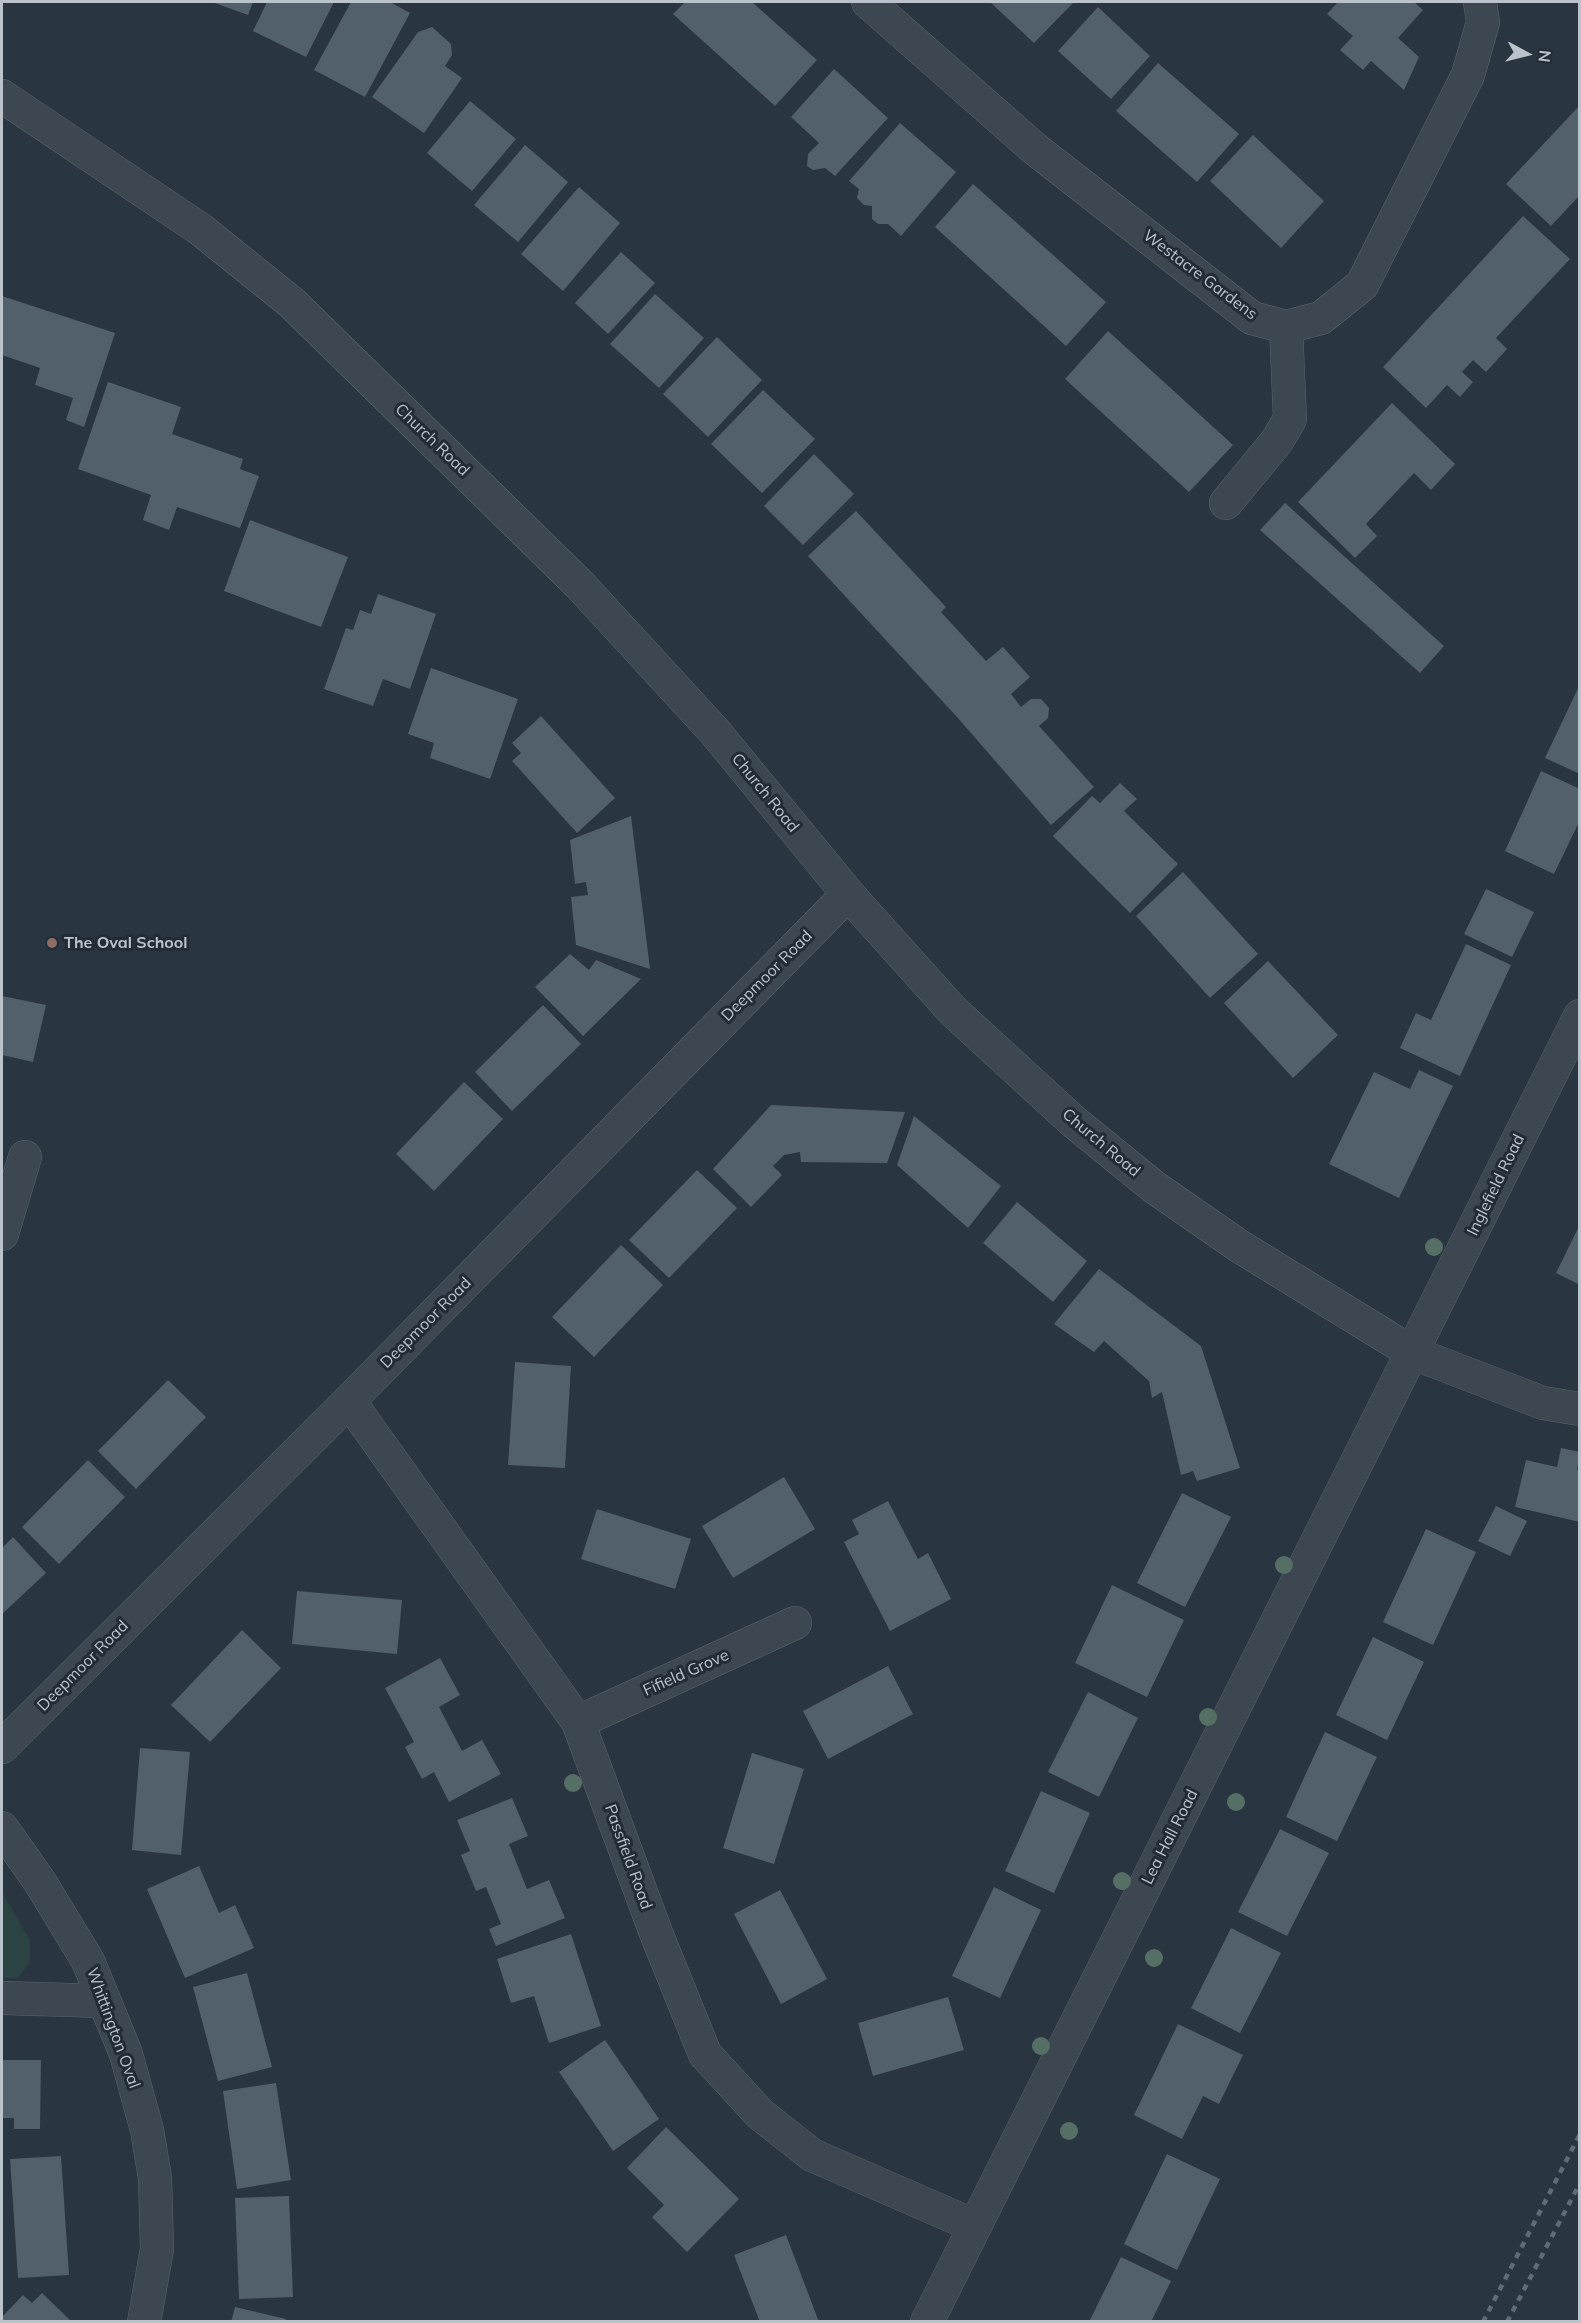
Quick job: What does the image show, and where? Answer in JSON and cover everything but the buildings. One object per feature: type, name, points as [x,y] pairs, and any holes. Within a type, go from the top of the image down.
[{"type":"street","name":"Westacre Gardens","points":[[868,2],[1035,149],[1252,318],[1286,327],[1321,318],[1362,285],[1468,75],[1483,22],[1480,2]]},
{"type":"street","name":"Church Road","points":[[3,101],[200,229],[292,303],[581,586],[715,732],[848,894],[953,1011],[1083,1130],[1154,1187],[1239,1246],[1413,1353],[1543,1403],[1580,1409]]},
{"type":"street","points":[[1226,503],[1277,441],[1290,419],[1286,327]]},
{"type":"street","name":"Deepmoor Road","points":[[2,1747],[349,1401],[848,894]]},
{"type":"street","name":"Inglefield Road","points":[[1413,1353],[1580,1016]]},
{"type":"street","points":[[2,1234],[24,1156]]},
{"type":"street","name":"Lea Hall Road","points":[[927,2322],[1413,1353]]},
{"type":"street","name":"Passfield Road","points":[[349,1401],[578,1722],[656,1933],[705,2054],[760,2114],[812,2155],[975,2226]]},
{"type":"street","name":"Fifield Grove","points":[[578,1722],[795,1623]]},
{"type":"street","name":"Whittington Oval","points":[[2,1828],[40,1882],[88,1961],[126,2054],[147,2130],[155,2178],[157,2249],[144,2322]]},
{"type":"street","points":[[2,1998],[104,2001]]},
{"type":"green space","points":[[2,1892],[30,1940],[30,1962],[18,1978],[2,1978]]},
{"type":"railway","points":[[1483,2322],[1580,2134]]},
{"type":"railway","points":[[1507,2322],[1580,2183]]},
{"type":"place","name":"The Oval School","points":[[52,943]]}]
